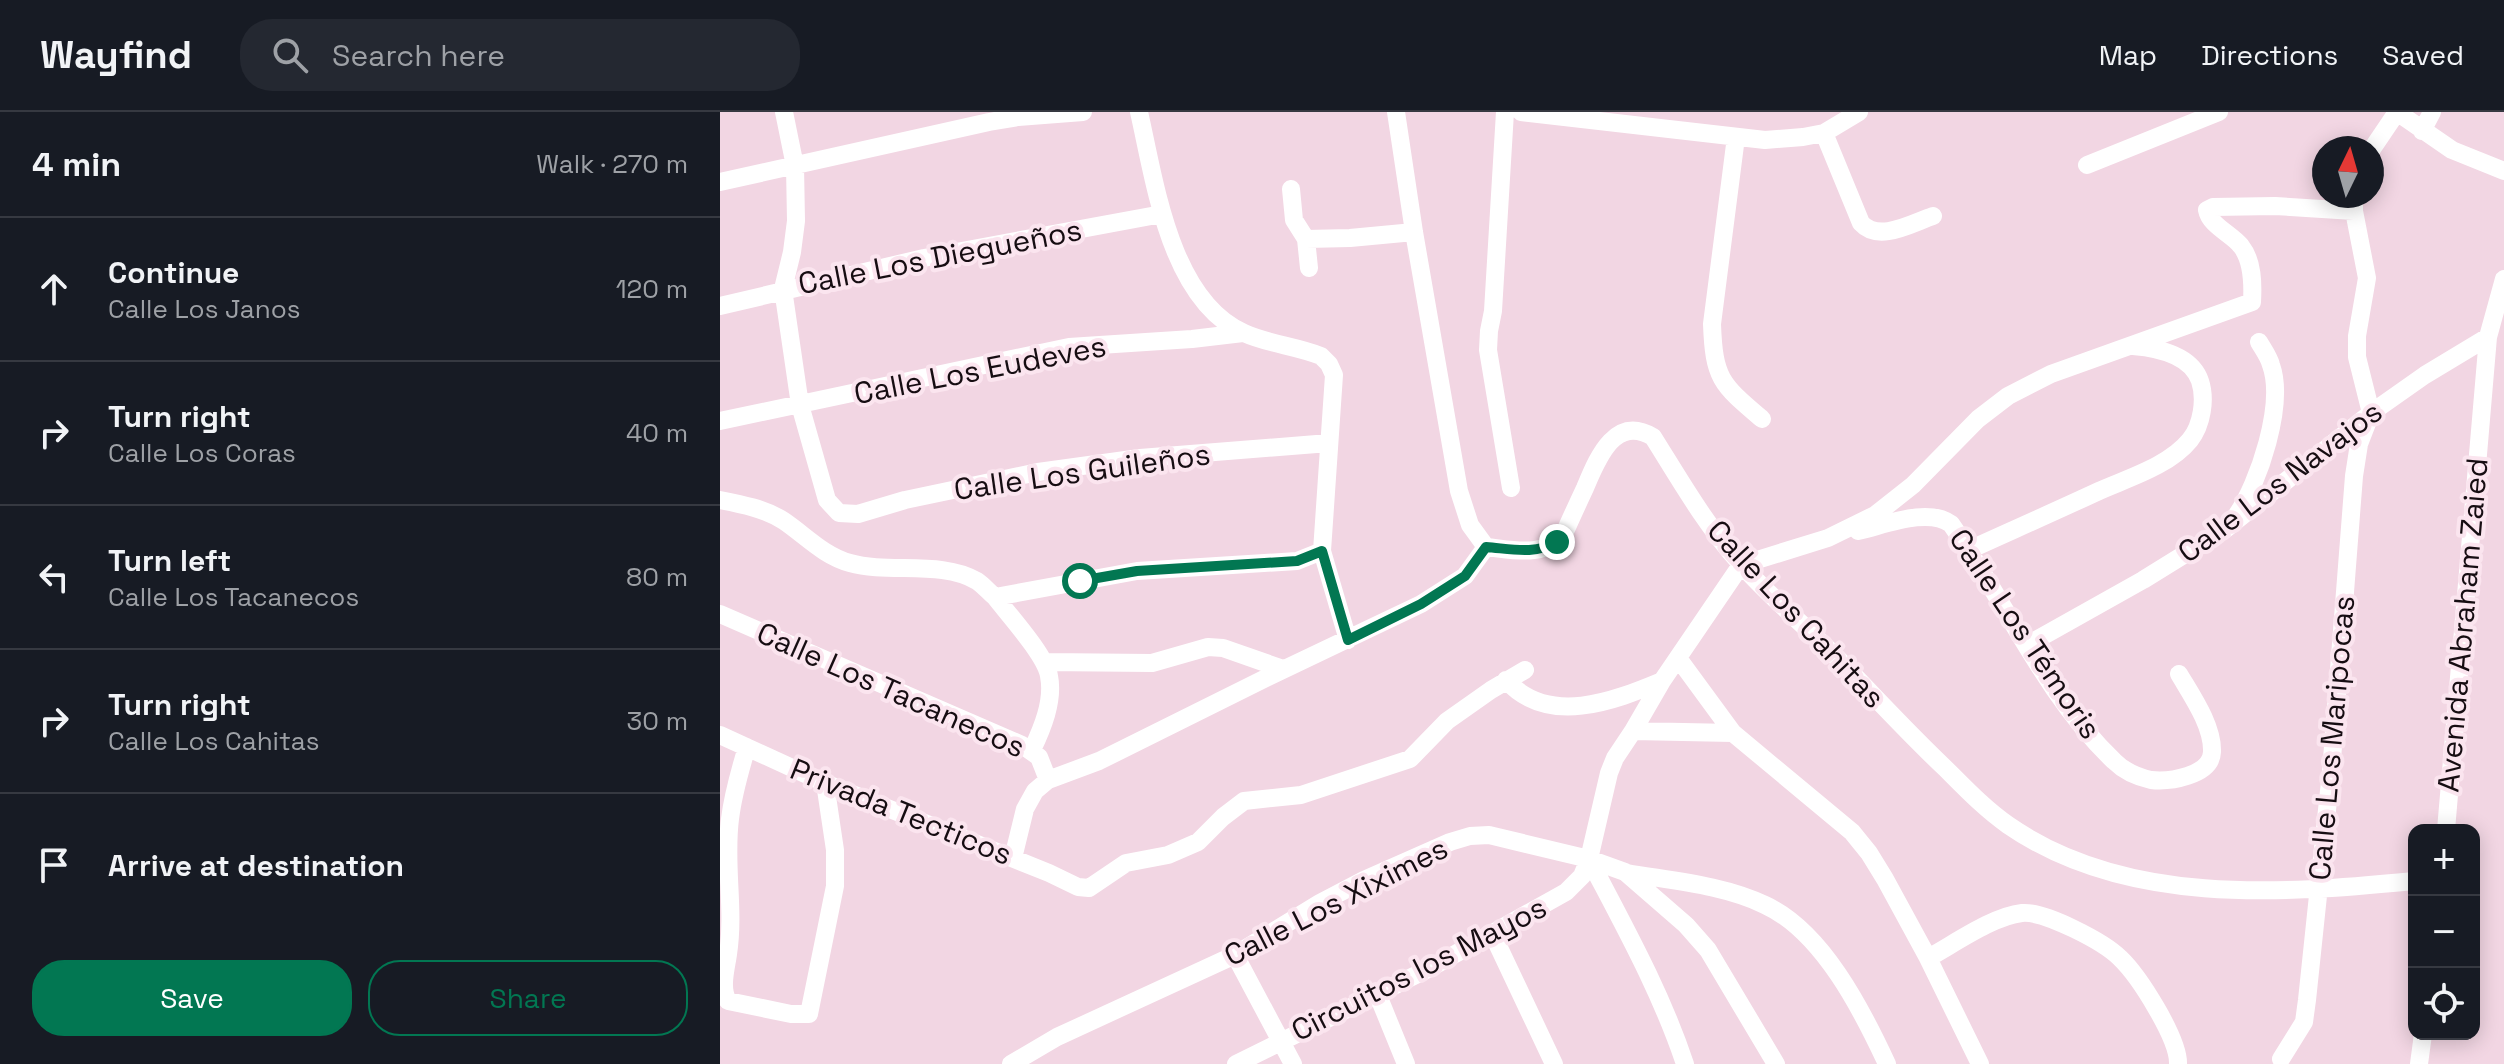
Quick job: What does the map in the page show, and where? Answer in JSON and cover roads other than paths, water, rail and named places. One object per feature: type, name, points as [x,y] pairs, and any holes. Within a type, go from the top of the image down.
[{"type":"street","points":[[784,112],[795,166],[796,221],[783,289],[800,405]]},
{"type":"street","points":[[720,182],[989,122],[1032,115],[1083,112]]},
{"type":"street","points":[[1139,112],[1162,214],[1184,268],[1210,309],[1226,324],[1243,333],[1321,356],[1334,375],[1322,551],[1348,640]]},
{"type":"street","points":[[1396,112],[1459,491],[1470,525],[1486,547]]},
{"type":"street","points":[[1505,112],[1488,350],[1511,488]]},
{"type":"street","points":[[1521,112],[1620,118],[1736,137],[1784,139],[1824,133],[1859,112]]},
{"type":"street","points":[[2087,165],[2219,112]]},
{"type":"street","points":[[2381,136],[2397,112],[2452,150],[2504,171]]},
{"type":"street","points":[[2422,131],[2432,112]]},
{"type":"street","points":[[1824,133],[1865,228],[1878,233],[1933,216]]},
{"type":"street","points":[[1736,137],[1712,324],[1713,345],[1715,365],[1722,380],[1762,419]]},
{"type":"street","points":[[1291,189],[1294,220],[1306,239],[1309,268]]},
{"type":"street","points":[[1685,1064],[1640,956],[1589,859],[1609,773],[1622,746],[1741,565],[1828,538],[1875,515],[1895,501],[1978,419],[2008,396],[2051,374],[2252,302],[2247,256],[2240,245],[2208,217],[2207,210],[2213,207],[2312,205]]},
{"type":"street","points":[[2355,208],[2367,278],[2357,336],[2357,357],[2371,413]]},
{"type":"street","name":"Calle Los Diegueños","points":[[720,306],[924,258],[1162,214]]},
{"type":"street","points":[[1306,239],[1414,232]]},
{"type":"street","name":"Avenida Abraham Zaied","points":[[2447,824],[2488,337],[2504,279]]},
{"type":"street","name":"Calle Los Eudeves","points":[[720,421],[1069,347],[1243,333]]},
{"type":"street","name":"Calle Los Navajos","points":[[2027,645],[2143,580],[2227,528],[2371,413],[2425,375],[2488,337]]},
{"type":"street","points":[[2227,528],[2240,510],[2257,473],[2272,416],[2275,393],[2272,365],[2259,342]]},
{"type":"street","points":[[1969,550],[2157,465],[2190,440],[2199,423],[2203,399],[2199,379],[2187,363],[2167,352],[2128,346]]},
{"type":"street","name":"Calle Los Guileños","points":[[800,405],[827,500],[839,513],[858,514],[905,500],[1038,472],[1140,458],[1329,443]]},
{"type":"street","name":"Calle Los Maripocas","points":[[2281,1059],[2304,1022],[2331,772],[2355,467],[2359,444],[2371,413]]},
{"type":"street","name":"Calle Los Cahitas","points":[[1486,547],[1533,551],[1557,542],[1564,534],[1601,453],[1610,441],[1631,431],[1644,432],[1653,437],[1714,533],[1741,565],[1832,652],[1981,804],[2033,841],[2107,872],[2202,888],[2320,890],[2408,882]]},
{"type":"street","points":[[720,500],[781,519],[830,556],[849,563],[952,572],[978,582],[995,597],[1044,662],[1050,677],[1041,729],[1032,750]]},
{"type":"street","name":"Calle Los Témoris","points":[[1828,538],[1934,516],[1944,518],[1969,550],[2068,708],[2113,761],[2129,773],[2152,780],[2173,779],[2201,770],[2211,758],[2210,738],[2203,718],[2179,674]]},
{"type":"street","name":"Calle Los Tacanecos","points":[[1013,858],[1025,809],[1035,791],[1048,780],[1099,761],[1421,604],[1465,576],[1486,547]]},
{"type":"street","points":[[995,597],[1137,571],[1297,561],[1322,551]]},
{"type":"street","name":"Calle Los Tacanecos","points":[[720,614],[1032,750],[1043,765],[1048,780]]},
{"type":"street","points":[[1044,662],[1152,663],[1208,647],[1223,648],[1283,669]]},
{"type":"street","points":[[1678,658],[1733,733],[1852,832],[1869,853],[1928,958],[1980,1064]]},
{"type":"street","points":[[1525,670],[1506,680],[1538,701],[1564,707],[1592,705],[1626,696],[1662,681]]},
{"type":"street","name":"Privada Tecticos","points":[[720,735],[825,783],[1082,888],[1097,884],[1126,863],[1168,855],[1198,842],[1244,801],[1301,795],[1410,759],[1447,721],[1506,680]]},
{"type":"street","points":[[1633,731],[1733,733]]},
{"type":"street","points":[[747,747],[730,817],[728,841],[731,908],[724,995],[728,1001],[791,1014],[809,1014],[835,886],[835,850],[825,783]]},
{"type":"street","name":"Calle Los Xiximes","points":[[1011,1064],[1057,1037],[1235,955],[1364,880],[1460,839],[1489,835],[1589,859],[1625,872],[1686,925],[1708,950],[1776,1064]]},
{"type":"street","name":"Circuitos los Mayos","points":[[1236,1064],[1493,935],[1566,892],[1582,876],[1589,859]]},
{"type":"street","points":[[1625,872],[1731,893],[1766,905],[1786,918],[1807,936],[1842,982],[1887,1064]]},
{"type":"street","points":[[1928,958],[2009,916],[2037,914],[2054,921],[2119,957],[2145,988],[2171,1039],[2179,1058],[2178,1064]]},
{"type":"street","points":[[1493,935],[1554,1064]]},
{"type":"street","points":[[1235,955],[1293,1064]]},
{"type":"street","points":[[1377,993],[1406,1064]]},
{"type":"street","points":[[2419,1064],[2422,1040]]}]
